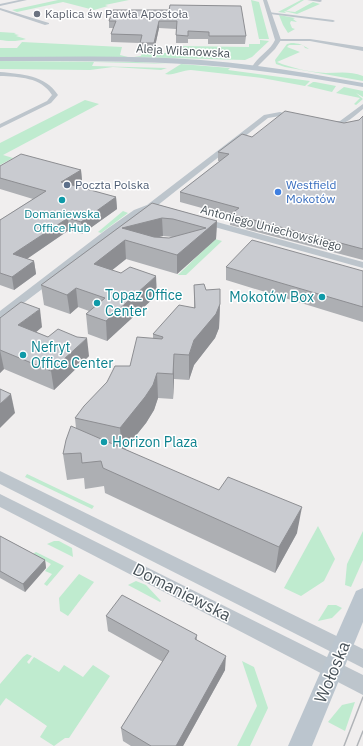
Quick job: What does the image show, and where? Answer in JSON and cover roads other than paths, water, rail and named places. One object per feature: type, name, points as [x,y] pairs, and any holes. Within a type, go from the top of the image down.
[{"type":"main road","name":"Aleja Wilanowska","points":[[0,59],[160,61],[255,68],[363,85]]},
{"type":"main road","name":"Wołoska","points":[[300,746],[363,597]]},
{"type":"street","points":[[0,5],[25,0]]},
{"type":"street","points":[[255,68],[264,62],[265,57],[278,40],[265,0]]},
{"type":"street","points":[[309,0],[320,1]]},
{"type":"street","points":[[0,9],[47,24]]},
{"type":"street","points":[[270,13],[333,20]]},
{"type":"street","points":[[278,40],[322,42],[363,49]]},
{"type":"street","points":[[0,74],[25,77],[44,83],[50,87],[55,96],[49,102],[0,126]]},
{"type":"street","points":[[318,122],[330,124],[342,123],[363,106]]},
{"type":"street","points":[[0,316],[85,252],[110,231],[137,212],[150,207],[269,114],[280,114],[299,118]]},
{"type":"street","points":[[150,207],[162,210]]},
{"type":"street","name":"Antoniego Uniechowskiego","points":[[193,218],[363,265]]},
{"type":"street","name":"Domaniewska","points":[[0,477],[363,659]]},
{"type":"street","name":"Domaniewska","points":[[0,500],[363,685]]},
{"type":"tram line","points":[[344,746],[363,697]]},
{"type":"tram line","points":[[357,746],[363,731]]},
{"type":"place","name":"Kaplica św Pawła Apostoła","points":[[37,14]]},
{"type":"place","name":"Poczta Polska","points":[[67,185]]},
{"type":"place","name":"Westfield Mokotów","points":[[278,192]]},
{"type":"place","name":"Domaniewska Office Hub","points":[[62,200]]},
{"type":"place","name":"Mokotów Box","points":[[322,297]]},
{"type":"place","name":"Topaz Office Center","points":[[97,303]]},
{"type":"place","name":"Nefryt Office Center","points":[[23,355]]},
{"type":"place","name":"Horizon Plaza","points":[[104,442]]}]
